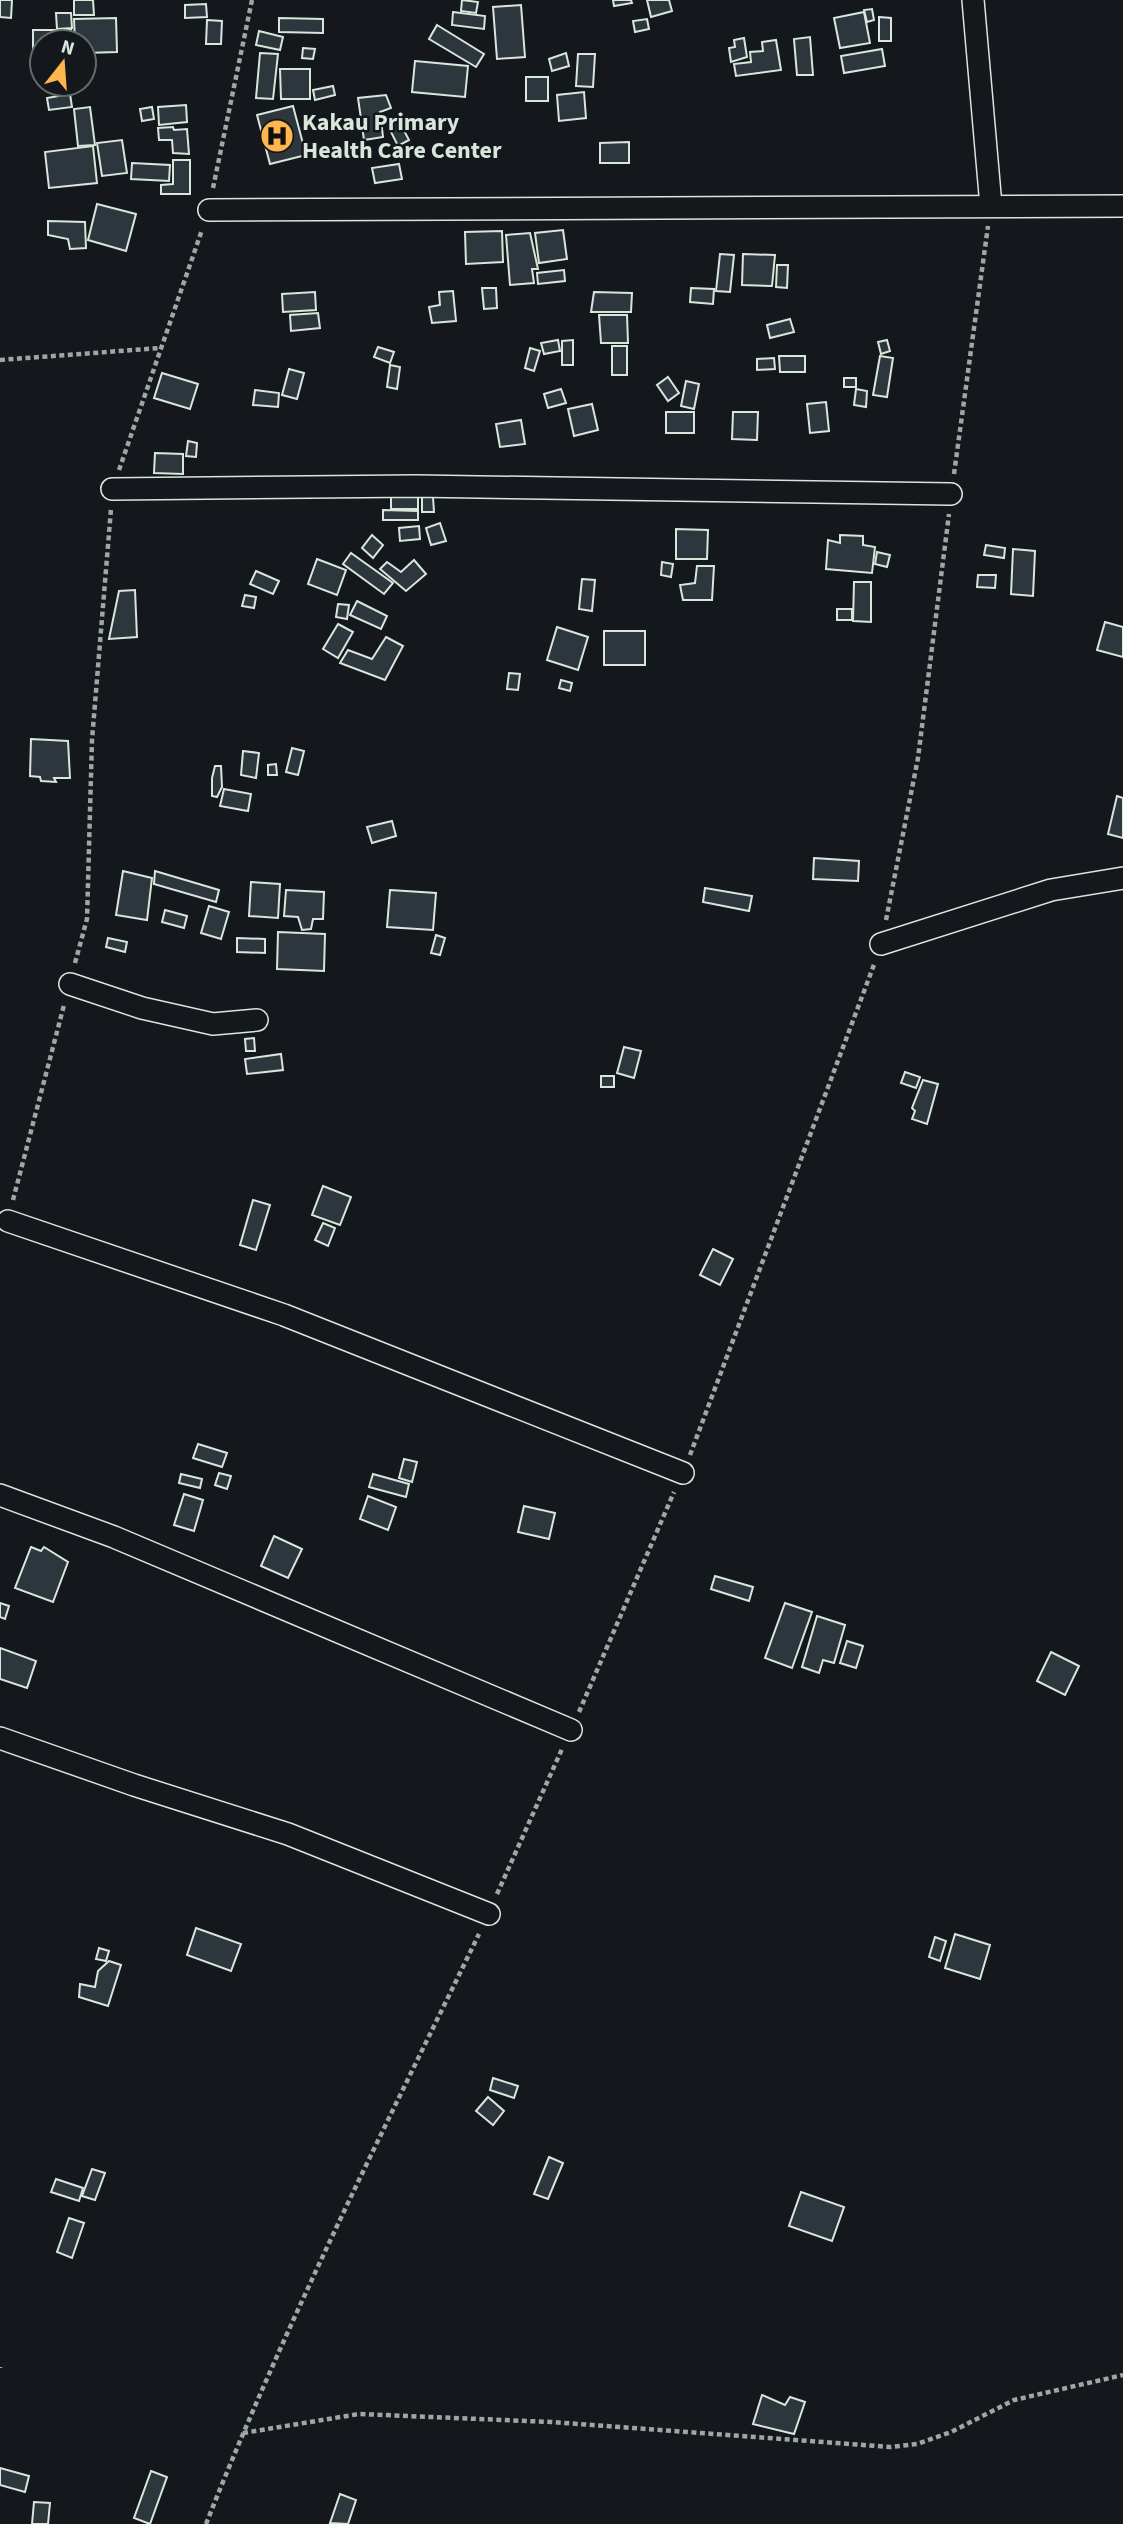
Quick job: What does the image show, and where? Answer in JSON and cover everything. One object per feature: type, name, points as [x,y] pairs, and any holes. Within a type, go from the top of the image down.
[{"type":"street","points":[[972,0],[991,206]]},
{"type":"street","points":[[209,209],[1123,206]]},
{"type":"street","points":[[112,489],[416,486],[951,494]]},
{"type":"street","points":[[881,944],[1051,890],[1123,878]]},
{"type":"street","points":[[70,984],[142,1008],[213,1024],[257,1020]]},
{"type":"street","points":[[8,1221],[284,1315],[683,1473]]},
{"type":"street","points":[[0,1495],[114,1537],[571,1730]]},
{"type":"street","points":[[0,1738],[288,1835],[489,1914]]},
{"type":"path","points":[[8,1221],[87,919],[92,740],[112,489],[209,209],[252,0]]},
{"type":"path","points":[[206,2524],[242,2433],[323,2256],[489,1914],[683,1473],[881,944],[918,758],[991,206]]},
{"type":"path","points":[[0,360],[160,348]]},
{"type":"path","points":[[242,2433],[359,2414],[551,2422],[891,2447],[917,2444],[951,2431],[1014,2400],[1123,2375]]},
{"type":"building","points":[[0,0],[12,0],[11,18],[0,17]]},
{"type":"building","points":[[74,0],[93,0],[94,15],[74,15]]},
{"type":"building","points":[[462,0],[478,2],[476,13],[461,11]]},
{"type":"building","points":[[613,0],[631,0],[632,3],[614,6]]},
{"type":"building","points":[[647,0],[669,0],[672,11],[651,17]]},
{"type":"building","points":[[206,4],[207,17],[185,18],[185,5]]},
{"type":"building","points":[[521,5],[525,57],[497,59],[493,7]]},
{"type":"building","points":[[872,9],[874,20],[867,22],[864,10]]},
{"type":"building","points":[[453,12],[485,16],[484,29],[452,25]]},
{"type":"building","points":[[864,12],[870,43],[840,48],[834,18]]},
{"type":"building","points":[[56,13],[71,13],[72,28],[57,28]]},
{"type":"building","points":[[879,17],[891,18],[891,41],[879,41]]},
{"type":"building","points":[[116,18],[117,52],[98,53],[98,28],[74,28],[74,19]]},
{"type":"building","points":[[279,18],[323,19],[323,33],[279,32]]},
{"type":"building","points":[[647,19],[649,29],[635,32],[633,21]]},
{"type":"building","points":[[207,20],[222,21],[221,44],[206,44]]},
{"type":"building","points":[[437,25],[484,54],[476,67],[429,39]]},
{"type":"building","points":[[259,31],[283,37],[280,50],[256,45]]},
{"type":"building","points":[[810,37],[813,75],[797,75],[794,39]]},
{"type":"building","points":[[744,38],[747,57],[731,62],[729,48],[735,47],[734,40]]},
{"type":"building","points":[[776,40],[781,70],[736,76],[734,64],[751,62],[750,52],[763,51],[762,42]]},
{"type":"building","points":[[303,48],[315,49],[313,59],[302,58]]},
{"type":"building","points":[[882,49],[885,66],[844,73],[841,56]]},
{"type":"building","points":[[260,53],[278,54],[273,99],[256,98]]},
{"type":"building","points":[[566,53],[569,66],[552,71],[549,59]]},
{"type":"building","points":[[578,54],[595,54],[593,87],[576,86]]},
{"type":"building","points":[[415,61],[468,66],[465,97],[412,92]]},
{"type":"building","points":[[280,69],[310,69],[310,99],[281,99]]},
{"type":"building","points":[[526,77],[548,77],[548,101],[526,101]]},
{"type":"building","points":[[333,86],[335,95],[315,100],[313,90]]},
{"type":"building","points":[[584,92],[586,118],[559,121],[557,95]]},
{"type":"building","points":[[386,95],[391,108],[380,112],[383,137],[364,140],[358,98]]},
{"type":"building","points":[[47,98],[71,98],[72,107],[49,110]]},
{"type":"building","points":[[186,105],[187,122],[159,125],[158,107]]},
{"type":"building","points":[[293,106],[306,155],[270,164],[257,115]]},
{"type":"building","points":[[90,107],[95,145],[78,146],[74,109]]},
{"type":"building","points":[[152,107],[154,119],[142,121],[140,109]]},
{"type":"building","points":[[398,119],[409,140],[398,146],[387,124]]},
{"type":"building","points":[[173,127],[174,130],[187,129],[189,154],[173,153],[172,140],[159,140],[158,128]]},
{"type":"building","points":[[122,140],[127,173],[102,176],[97,143]]},
{"type":"building","points":[[629,142],[629,163],[600,163],[600,143]]},
{"type":"building","points":[[93,146],[97,183],[49,188],[45,152]]},
{"type":"building","points":[[173,160],[190,160],[190,194],[161,194],[161,185],[173,184]]},
{"type":"building","points":[[132,163],[170,165],[169,181],[131,179]]},
{"type":"building","points":[[399,164],[402,179],[375,183],[372,168]]},
{"type":"building","points":[[97,204],[136,214],[126,251],[88,240]]},
{"type":"building","points":[[48,221],[85,222],[86,248],[70,249],[68,239],[48,235]]},
{"type":"building","points":[[563,230],[567,259],[539,263],[535,233]]},
{"type":"building","points":[[502,231],[503,262],[466,264],[465,232]]},
{"type":"building","points":[[530,233],[538,269],[532,269],[534,283],[510,285],[506,235]]},
{"type":"building","points":[[720,254],[734,255],[730,292],[716,291]]},
{"type":"building","points":[[743,254],[775,255],[772,286],[742,285]]},
{"type":"building","points":[[777,265],[788,265],[787,288],[776,287]]},
{"type":"building","points":[[564,270],[565,281],[538,284],[537,273]]},
{"type":"building","points":[[482,288],[496,288],[497,308],[484,309]]},
{"type":"building","points":[[691,288],[714,289],[713,304],[690,302]]},
{"type":"building","points":[[453,291],[456,321],[432,323],[429,307],[440,305],[439,292]]},
{"type":"building","points":[[315,292],[316,310],[283,312],[282,294]]},
{"type":"building","points":[[594,292],[632,293],[631,312],[591,312]]},
{"type":"building","points":[[318,313],[320,328],[291,331],[290,315]]},
{"type":"building","points":[[599,315],[627,315],[628,343],[601,343]]},
{"type":"building","points":[[790,319],[794,332],[770,338],[767,325]]},
{"type":"building","points":[[558,340],[560,351],[544,354],[541,343]]},
{"type":"building","points":[[573,340],[573,365],[562,365],[562,341]]},
{"type":"building","points":[[887,340],[890,351],[881,354],[878,342]]},
{"type":"building","points":[[612,346],[627,346],[627,375],[612,375]]},
{"type":"building","points":[[378,347],[394,352],[390,363],[374,357]]},
{"type":"building","points":[[530,348],[540,351],[534,371],[525,368]]},
{"type":"building","points":[[779,356],[805,356],[805,372],[780,372]]},
{"type":"building","points":[[880,356],[893,358],[887,397],[873,395]]},
{"type":"building","points":[[774,358],[775,369],[757,370],[757,359]]},
{"type":"building","points":[[390,365],[400,367],[397,389],[387,387]]},
{"type":"building","points":[[289,369],[304,373],[297,399],[282,395]]},
{"type":"building","points":[[162,373],[198,384],[190,409],[154,398]]},
{"type":"building","points":[[668,377],[679,393],[668,401],[657,385]]},
{"type":"building","points":[[844,378],[856,378],[856,387],[844,387]]},
{"type":"building","points":[[686,381],[699,384],[694,409],[681,406]]},
{"type":"building","points":[[561,389],[566,403],[548,408],[544,394]]},
{"type":"building","points":[[856,389],[867,391],[866,407],[854,405]]},
{"type":"building","points":[[255,390],[279,393],[278,407],[253,405]]},
{"type":"building","points":[[826,402],[829,431],[810,433],[807,404]]},
{"type":"building","points":[[592,404],[598,430],[574,436],[568,409]]},
{"type":"building","points":[[666,412],[694,412],[694,433],[666,433]]},
{"type":"building","points":[[733,412],[758,412],[757,440],[732,439]]},
{"type":"building","points":[[521,420],[525,444],[500,447],[496,424]]},
{"type":"building","points":[[188,441],[197,443],[196,457],[186,456]]},
{"type":"building","points":[[155,453],[183,454],[183,474],[154,473]]},
{"type":"building","points":[[391,493],[418,493],[418,509],[391,509]]},
{"type":"building","points":[[422,497],[433,497],[434,512],[422,512]]},
{"type":"building","points":[[383,510],[418,511],[418,520],[383,520]]},
{"type":"building","points":[[440,523],[446,541],[431,545],[426,528]]},
{"type":"building","points":[[419,526],[420,539],[400,541],[399,528]]},
{"type":"building","points":[[676,529],[708,530],[707,559],[676,559]]},
{"type":"building","points":[[372,535],[383,545],[373,558],[362,548]]},
{"type":"building","points":[[840,535],[863,536],[863,545],[875,547],[872,573],[826,569],[828,540],[840,543]]},
{"type":"building","points":[[986,545],[1005,548],[1004,558],[984,555]]},
{"type":"building","points":[[1013,549],[1035,551],[1033,596],[1011,594]]},
{"type":"building","points":[[877,552],[890,555],[887,567],[875,564]]},
{"type":"building","points":[[351,553],[393,583],[384,594],[343,564]]},
{"type":"building","points":[[317,559],[346,570],[337,595],[308,584]]},
{"type":"building","points":[[414,560],[426,574],[406,591],[380,569],[387,562],[401,572]]},
{"type":"building","points":[[662,562],[673,564],[671,577],[661,575]]},
{"type":"building","points":[[697,566],[714,566],[712,600],[683,600],[680,585],[695,583]]},
{"type":"building","points":[[256,571],[279,581],[273,594],[250,584]]},
{"type":"building","points":[[978,575],[996,575],[995,588],[977,587]]},
{"type":"building","points":[[582,579],[595,580],[592,611],[579,609]]},
{"type":"building","points":[[854,582],[871,582],[871,622],[853,621]]},
{"type":"building","points":[[135,590],[137,637],[109,639],[119,591]]},
{"type":"building","points":[[245,595],[256,597],[254,608],[242,606]]},
{"type":"building","points":[[357,601],[387,616],[381,629],[350,615]]},
{"type":"building","points":[[338,604],[349,605],[347,619],[336,617]]},
{"type":"building","points":[[837,609],[852,609],[852,620],[837,620]]},
{"type":"building","points":[[1105,622],[1123,627],[1123,657],[1097,650]]},
{"type":"building","points":[[338,624],[353,632],[338,658],[323,649]]},
{"type":"building","points":[[557,627],[588,637],[578,670],[547,660]]},
{"type":"building","points":[[604,631],[645,631],[645,665],[604,665]]},
{"type":"building","points":[[386,637],[403,646],[385,680],[340,663],[348,650],[372,659]]},
{"type":"building","points":[[509,673],[520,674],[518,690],[507,689]]},
{"type":"building","points":[[561,680],[572,683],[570,691],[559,688]]},
{"type":"building","points":[[31,739],[68,741],[70,778],[54,778],[56,782],[41,781],[40,777],[30,776]]},
{"type":"building","points":[[292,748],[304,751],[298,775],[286,772]]},
{"type":"building","points":[[243,751],[259,753],[256,778],[241,775]]},
{"type":"building","points":[[276,764],[277,775],[268,775],[268,765]]},
{"type":"building","points":[[215,766],[221,766],[222,787],[217,797],[212,796]]},
{"type":"building","points":[[224,789],[251,794],[248,811],[220,806]]},
{"type":"building","points":[[1117,796],[1123,798],[1123,838],[1108,834]]},
{"type":"building","points":[[392,821],[396,836],[372,843],[367,827]]},
{"type":"building","points":[[814,858],[859,861],[858,881],[813,879]]},
{"type":"building","points":[[123,871],[152,878],[147,920],[116,915]]},
{"type":"building","points":[[155,871],[219,890],[216,902],[154,884]]},
{"type":"building","points":[[251,882],[280,884],[278,918],[249,916]]},
{"type":"building","points":[[705,888],[752,896],[749,911],[703,902]]},
{"type":"building","points":[[286,890],[324,892],[323,919],[313,919],[311,929],[302,930],[298,917],[284,916]]},
{"type":"building","points":[[390,890],[436,893],[433,930],[387,927]]},
{"type":"building","points":[[209,906],[229,912],[221,939],[201,933]]},
{"type":"building","points":[[165,910],[187,916],[184,928],[162,922]]},
{"type":"building","points":[[278,932],[325,934],[324,971],[277,969]]},
{"type":"building","points":[[436,935],[445,938],[440,955],[431,953]]},
{"type":"building","points":[[108,938],[127,942],[125,952],[106,947]]},
{"type":"building","points":[[237,938],[265,939],[265,953],[237,952]]},
{"type":"building","points":[[254,1038],[255,1051],[246,1051],[245,1039]]},
{"type":"building","points":[[624,1047],[641,1051],[634,1078],[617,1073]]},
{"type":"building","points":[[281,1054],[283,1070],[247,1074],[245,1059]]},
{"type":"building","points":[[905,1072],[920,1077],[916,1088],[901,1083]]},
{"type":"building","points":[[601,1076],[614,1076],[614,1087],[601,1087]]},
{"type":"building","points":[[923,1080],[938,1084],[927,1124],[912,1119],[915,1111],[912,1108]]},
{"type":"building","points":[[323,1186],[351,1197],[340,1225],[312,1215]]},
{"type":"building","points":[[253,1200],[270,1205],[256,1250],[240,1245]]},
{"type":"building","points":[[323,1223],[335,1228],[328,1246],[315,1240]]},
{"type":"building","points":[[713,1249],[733,1259],[720,1285],[700,1275]]},
{"type":"building","points":[[198,1444],[227,1453],[222,1467],[193,1458]]},
{"type":"building","points":[[404,1459],[417,1462],[412,1482],[399,1478]]},
{"type":"building","points":[[219,1473],[231,1476],[227,1489],[215,1485]]},
{"type":"building","points":[[181,1474],[202,1479],[200,1488],[179,1483]]},
{"type":"building","points":[[373,1474],[409,1484],[406,1497],[369,1487]]},
{"type":"building","points":[[184,1494],[203,1500],[194,1531],[174,1525]]},
{"type":"building","points":[[368,1496],[396,1507],[388,1530],[360,1519]]},
{"type":"building","points":[[524,1506],[555,1513],[549,1539],[518,1532]]},
{"type":"building","points":[[274,1536],[302,1549],[288,1578],[261,1566]]},
{"type":"building","points":[[31,1547],[41,1551],[44,1547],[68,1562],[53,1602],[15,1588]]},
{"type":"building","points":[[715,1576],[753,1587],[749,1601],[711,1589]]},
{"type":"building","points":[[0,1603],[9,1606],[5,1619],[0,1617]]},
{"type":"building","points":[[785,1603],[812,1612],[792,1668],[765,1658]]},
{"type":"building","points":[[817,1616],[845,1625],[834,1663],[823,1660],[819,1673],[802,1667]]},
{"type":"building","points":[[847,1641],[863,1646],[856,1668],[840,1663]]},
{"type":"building","points":[[0,1648],[36,1661],[27,1688],[0,1679]]},
{"type":"building","points":[[1051,1652],[1079,1666],[1065,1695],[1037,1681]]},
{"type":"building","points":[[196,1928],[241,1944],[231,1971],[187,1955]]},
{"type":"building","points":[[955,1934],[990,1945],[980,1979],[945,1968]]},
{"type":"building","points":[[935,1937],[946,1941],[940,1961],[929,1957]]},
{"type":"building","points":[[99,1948],[109,1951],[106,1961],[96,1959]]},
{"type":"building","points":[[109,1961],[121,1965],[108,2006],[79,1997],[80,1984],[95,1987],[98,1971]]},
{"type":"building","points":[[493,2078],[518,2086],[514,2098],[490,2090]]},
{"type":"building","points":[[488,2097],[504,2111],[493,2125],[476,2111]]},
{"type":"building","points":[[549,2157],[563,2163],[548,2199],[534,2194]]},
{"type":"building","points":[[92,2169],[105,2173],[95,2200],[82,2196]]},
{"type":"building","points":[[56,2179],[83,2188],[79,2201],[51,2192]]},
{"type":"building","points":[[801,2192],[844,2207],[832,2241],[789,2226]]},
{"type":"building","points":[[69,2218],[84,2223],[72,2258],[57,2252]]},
{"type":"building","points":[[762,2395],[785,2405],[790,2397],[805,2402],[794,2434],[753,2424]]},
{"type":"building","points":[[0,2468],[29,2476],[25,2492],[0,2485]]},
{"type":"building","points":[[151,2471],[167,2477],[150,2524],[134,2518]]},
{"type":"building","points":[[340,2494],[356,2500],[348,2524],[330,2523]]},
{"type":"building","points":[[34,2502],[50,2503],[48,2524],[32,2524]]},
{"type":"place","name":"Kakau Primary Health Care Center","points":[[277,136]]}]
